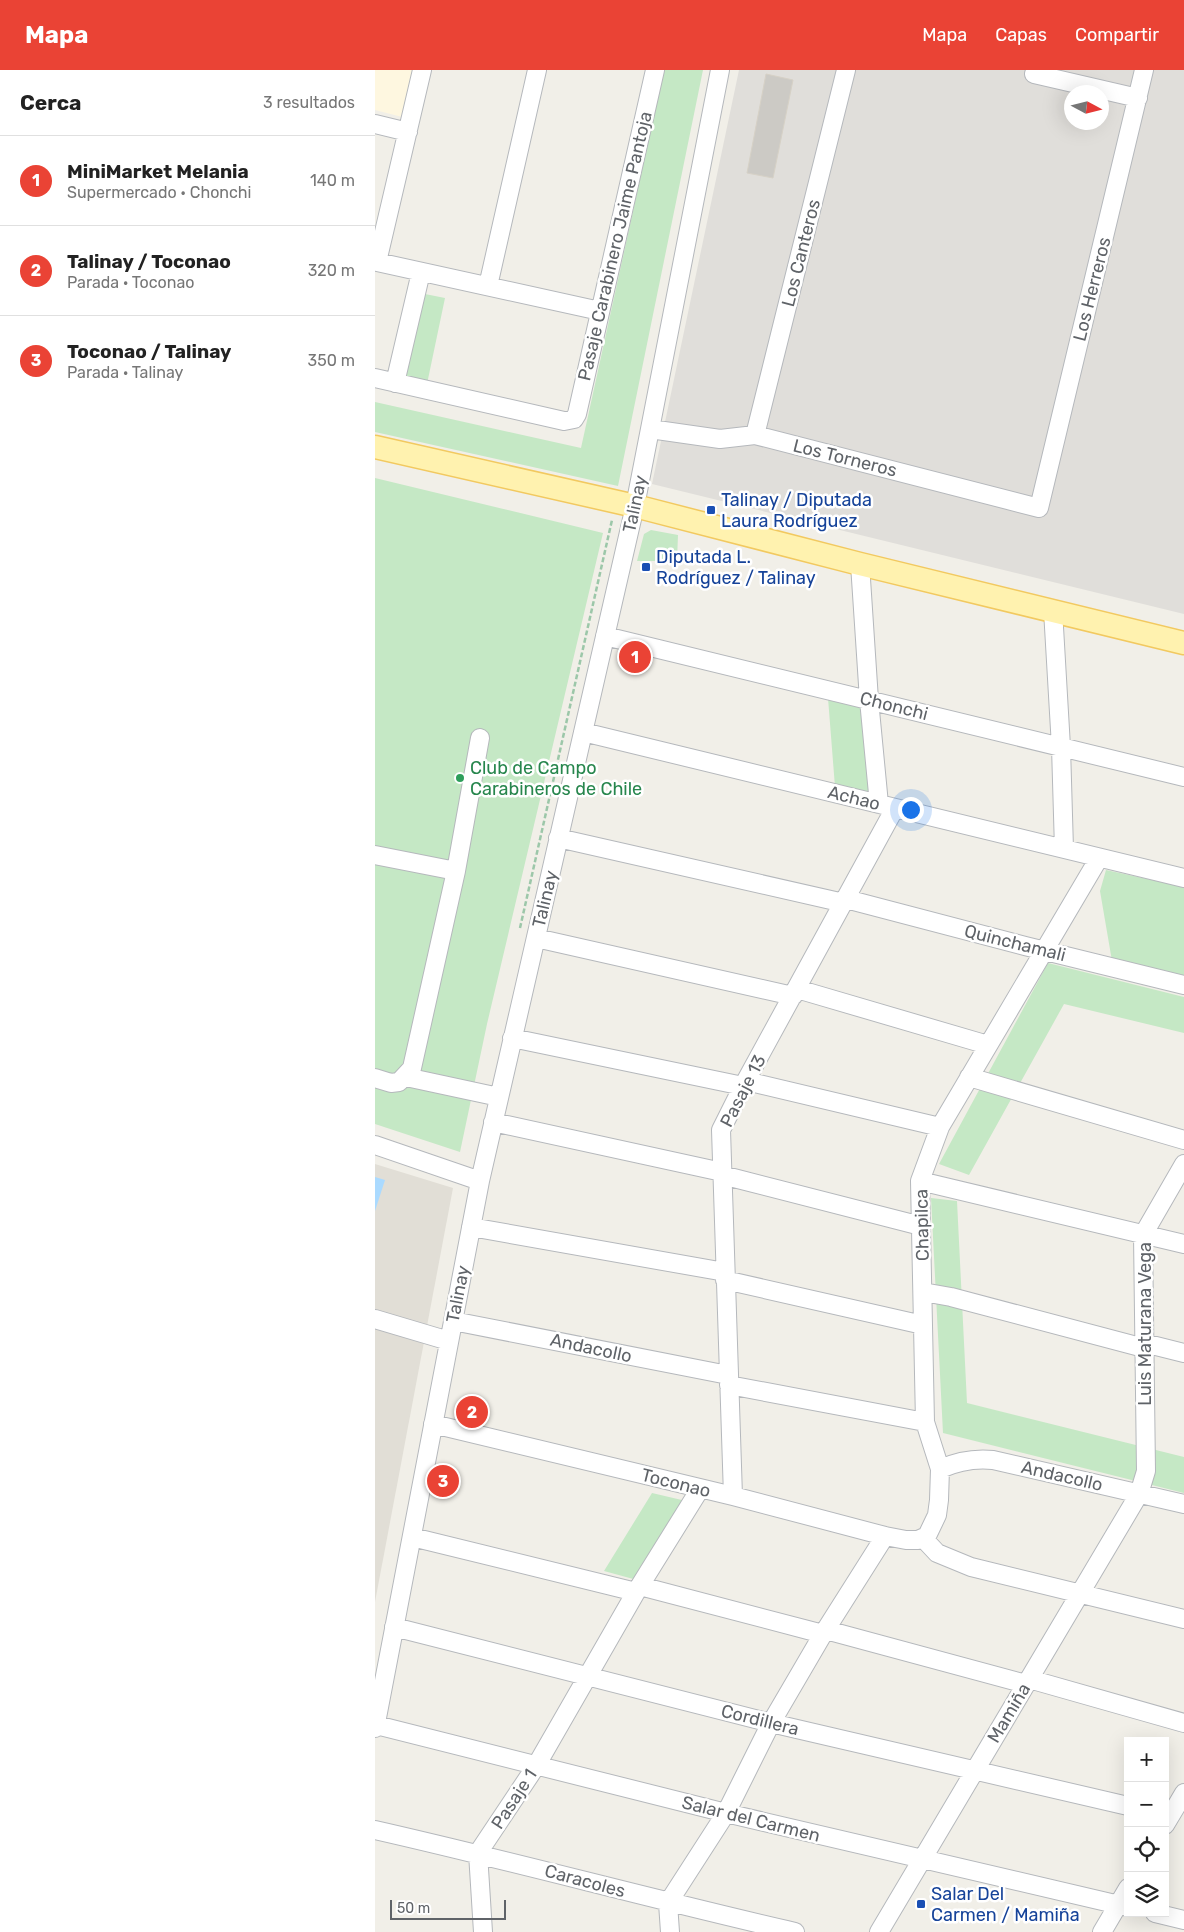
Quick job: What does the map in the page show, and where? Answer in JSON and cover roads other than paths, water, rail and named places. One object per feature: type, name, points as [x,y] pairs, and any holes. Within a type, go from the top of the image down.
[{"type":"main road","points":[[375,447],[635,506],[860,564],[1184,643]]},
{"type":"street","points":[[422,70],[377,262],[600,310]]},
{"type":"street","points":[[488,286],[537,70]]},
{"type":"street","name":"Pasaje Carabinero Jaime Pantoja","points":[[395,383],[564,421],[572,420],[577,414],[655,70]]},
{"type":"street","name":"Talinay","points":[[375,1727],[378,1701],[412,1537],[480,1180],[635,506],[720,70]]},
{"type":"street","name":"Los Canteros","points":[[755,435],[846,70]]},
{"type":"street","name":"Los Herreros","points":[[1039,508],[1144,70]]},
{"type":"street","points":[[1034,74],[1138,98]]},
{"type":"street","points":[[375,124],[408,132]]},
{"type":"street","points":[[375,378],[395,383],[421,272]]},
{"type":"street","name":"Los Torneros","points":[[650,429],[720,439],[755,435],[1039,508]]},
{"type":"street","points":[[860,564],[869,700],[887,806]]},
{"type":"street","points":[[1053,610],[1061,747],[1064,849]]},
{"type":"street","name":"Chonchi","points":[[605,636],[1184,777]]},
{"type":"street","name":"Achao","points":[[583,732],[1184,878]]},
{"type":"street","points":[[375,1078],[391,1083],[399,1082],[406,1077],[412,1068],[417,1052],[456,871],[480,738]]},
{"type":"street","name":"Pasaje 13","points":[[733,1496],[721,1130],[845,901],[887,806]]},
{"type":"street","name":"Quinchamali","points":[[559,838],[845,901],[1184,984]]},
{"type":"street","points":[[375,855],[456,871]]},
{"type":"street","name":"Chapilca","points":[[921,1539],[927,1536],[937,1515],[940,1469],[925,1422],[920,1181],[940,1126],[1099,858]]},
{"type":"street","points":[[535,938],[795,992],[988,1045]]},
{"type":"street","points":[[513,1038],[745,1084],[940,1126]]},
{"type":"street","points":[[406,1077],[499,1097]]},
{"type":"street","points":[[969,1077],[1184,1140]]},
{"type":"street","points":[[493,1122],[722,1173],[921,1226]]},
{"type":"street","points":[[375,1145],[480,1180]]},
{"type":"street","name":"Luis Maturana Vega","points":[[1139,1494],[1146,1471],[1143,1235],[1184,1164]]},
{"type":"street","points":[[920,1181],[1184,1244]]},
{"type":"street","points":[[471,1227],[725,1276],[923,1325]]},
{"type":"street","points":[[923,1292],[951,1297],[1144,1346],[1184,1353]]},
{"type":"street","points":[[375,1319],[449,1341]]},
{"type":"street","name":"Andacollo","points":[[453,1321],[925,1422]]},
{"type":"street","name":"Toconao","points":[[433,1424],[733,1496],[885,1536],[906,1540],[921,1539]]},
{"type":"street","name":"Andacollo","points":[[940,1469],[966,1460],[993,1460],[1184,1504]]},
{"type":"street","name":"Pasaje 1","points":[[478,1853],[536,1766],[638,1589],[700,1489]]},
{"type":"street","name":"Mamiña","points":[[879,1932],[1139,1494]]},
{"type":"street","points":[[670,1932],[668,1903],[726,1813],[771,1723],[824,1632],[885,1536]]},
{"type":"street","points":[[412,1537],[824,1632],[1028,1682],[1184,1723]]},
{"type":"street","points":[[921,1539],[937,1553],[971,1568],[1184,1619]]},
{"type":"street","name":"Cordillera","points":[[394,1627],[771,1723],[1124,1805]]},
{"type":"street","name":"Salar del Carmen","points":[[375,1727],[922,1860],[1123,1905]]},
{"type":"street","points":[[1171,1819],[1184,1793]]},
{"type":"street","name":"Caracoles","points":[[375,1830],[478,1853],[668,1903],[795,1932]]},
{"type":"street","points":[[478,1853],[483,1932]]},
{"type":"street","points":[[1102,1932],[1123,1905]]},
{"type":"street","points":[[1169,1916],[1184,1920]]},
{"type":"water","points":[[375,1177],[385,1180],[375,1211]]},
{"type":"place","name":"Talinay / Diputada Laura Rodríguez","points":[[711,510]]},
{"type":"place","name":"Diputada L. Rodríguez / Talinay","points":[[646,567]]},
{"type":"place","name":"MiniMarket Melania","points":[[635,657]]},
{"type":"place","name":"Club de Campo Carabineros de Chile","points":[[460,778]]},
{"type":"place","name":"Talinay / Toconao","points":[[472,1412]]},
{"type":"place","name":"Toconao / Talinay","points":[[443,1481]]},
{"type":"place","name":"Salar Del Carmen / Mamiña","points":[[921,1904]]}]
